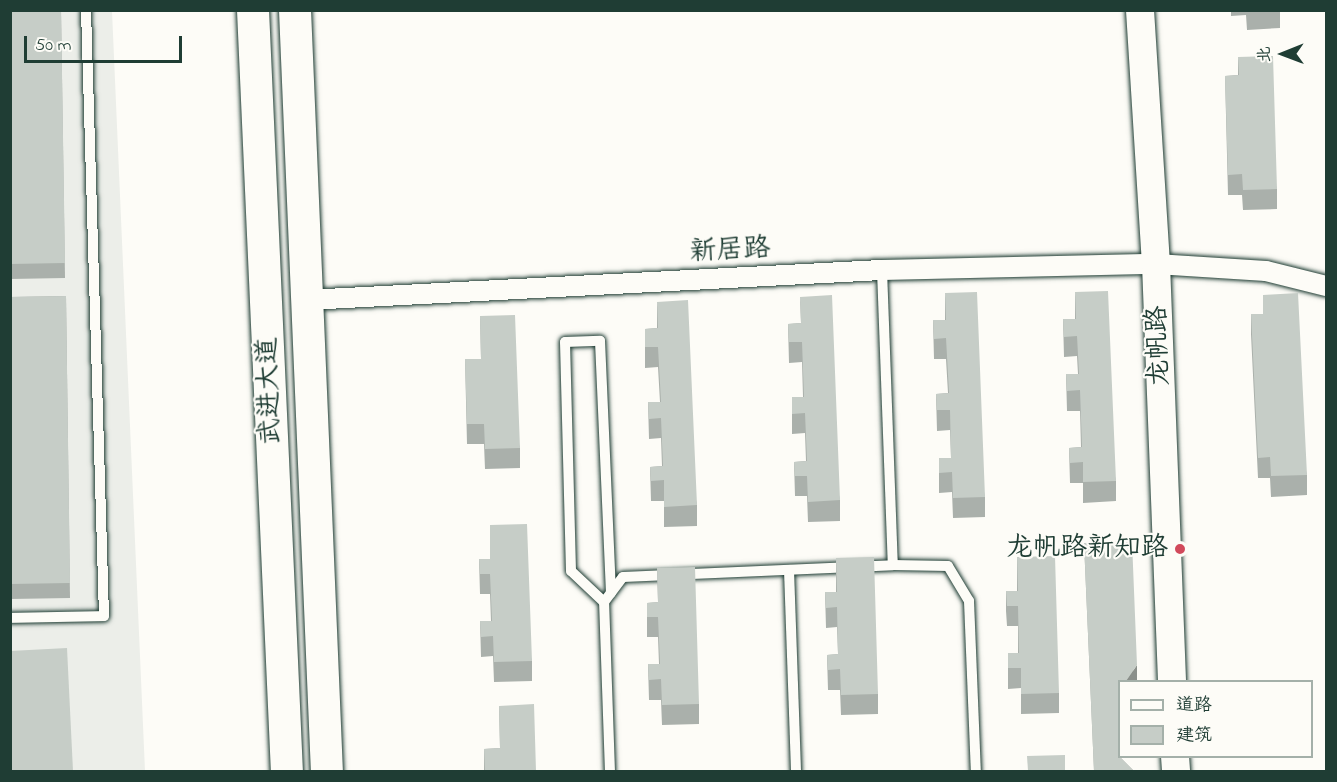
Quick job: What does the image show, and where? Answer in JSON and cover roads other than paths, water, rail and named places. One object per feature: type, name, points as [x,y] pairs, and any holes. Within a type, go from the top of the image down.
[{"type":"main road","name":"武进大道","points":[[253,10],[287,771]]},
{"type":"main road","name":"武进大道","points":[[294,10],[327,771]]},
{"type":"street","name":"龙帆路","points":[[1140,10],[1156,264],[1172,680]]},
{"type":"street","name":"新居路","points":[[307,300],[882,270],[1156,264],[1266,271],[1326,286]]},
{"type":"lane","points":[[10,618],[104,616],[86,10]]},
{"type":"lane","points":[[882,270],[893,565]]},
{"type":"lane","points":[[607,598],[571,571],[564,342],[600,341],[607,598],[610,771]]},
{"type":"lane","points":[[607,598],[623,577],[893,565],[948,566],[969,601],[976,771]]},
{"type":"lane","points":[[789,570],[796,771]]},
{"type":"place","name":"龙帆路新知路","points":[[1180,549]]}]
